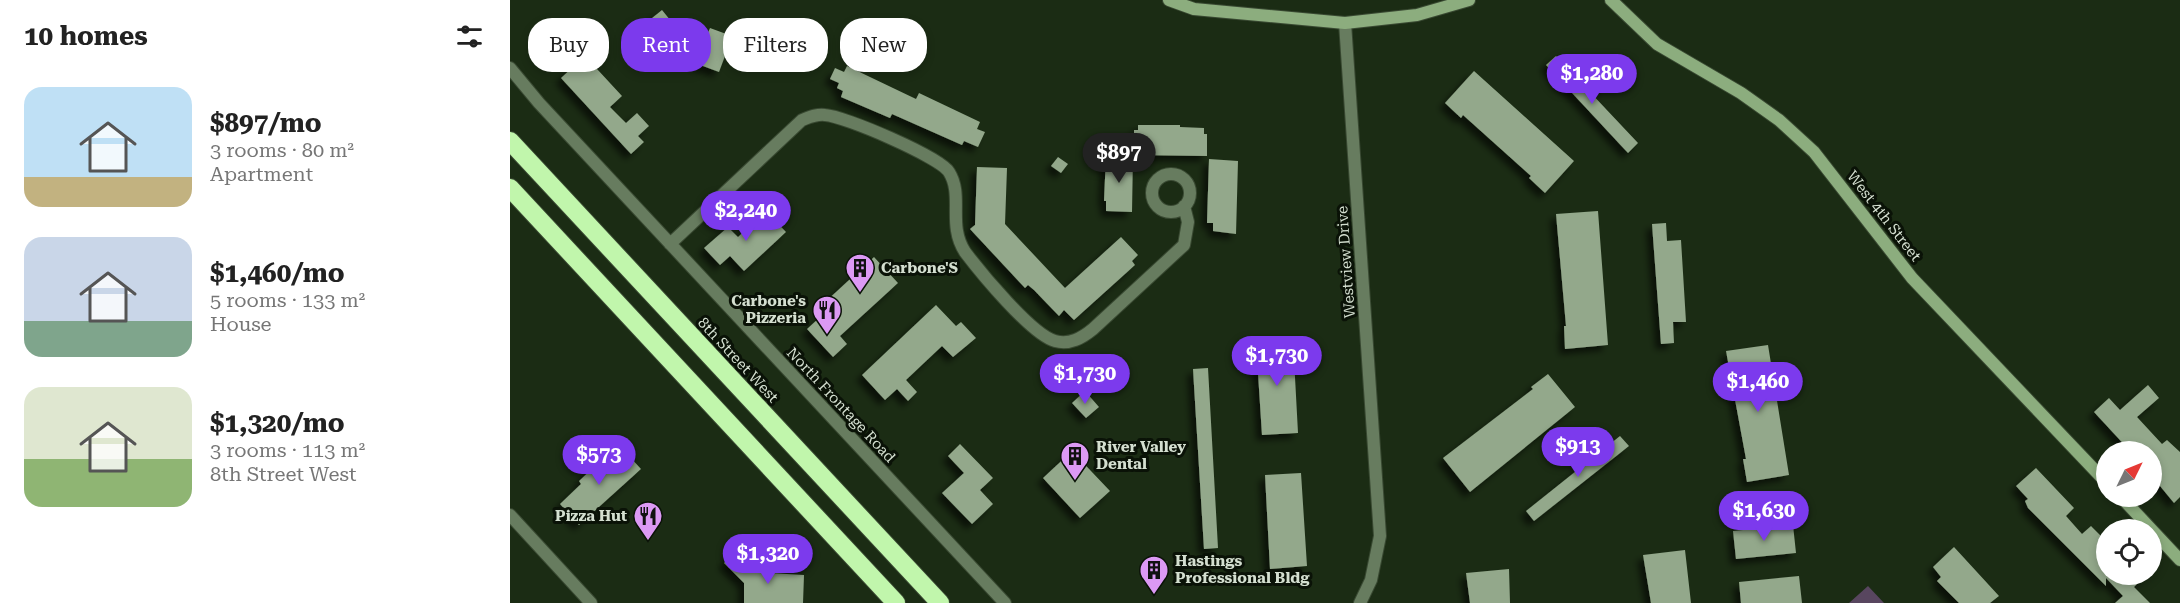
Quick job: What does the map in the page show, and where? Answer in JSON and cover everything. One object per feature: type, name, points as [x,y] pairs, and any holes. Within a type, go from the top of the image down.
[{"type":"highway","name":"8th Street West","points":[[510,141],[940,603]]},
{"type":"highway","points":[[510,188],[896,603]]},
{"type":"street","points":[[1169,0],[1194,9],[1345,23],[1417,15],[1469,0]]},
{"type":"street","name":"West 4th Street","points":[[1611,0],[1657,44],[1741,93],[1779,120],[1814,152],[1912,278],[2096,471]]},
{"type":"street","name":"Westview Drive","points":[[1345,23],[1380,536],[1371,580],[1360,603]]},
{"type":"street","name":"North Frontage Road","points":[[510,68],[539,103],[1005,603]]},
{"type":"street","points":[[670,244],[796,126],[815,115],[834,117],[930,157],[946,168],[954,184],[956,236],[965,252],[1039,334],[1063,342],[1083,338],[1184,245],[1188,222],[1184,206]]},
{"type":"street","points":[[2130,507],[2180,560]]},
{"type":"street","points":[[510,515],[591,603]]},
{"type":"shaded area","points":[[1868,586],[1884,603],[1849,603]]},
{"type":"building","points":[[662,10],[668,18],[652,18]]},
{"type":"building","points":[[711,28],[723,33],[723,61],[719,72],[711,69]]},
{"type":"building","points":[[1556,56],[1638,143],[1628,153],[1546,65]]},
{"type":"building","points":[[835,68],[840,72],[860,72],[916,99],[919,93],[980,122],[977,129],[985,132],[978,147],[964,141],[962,145],[892,114],[890,118],[841,97],[843,91],[837,88],[839,83],[830,79]]},
{"type":"building","points":[[1474,71],[1574,161],[1545,193],[1529,178],[1531,176],[1463,115],[1461,118],[1445,103]]},
{"type":"building","points":[[568,72],[600,72],[622,96],[610,107],[626,123],[637,113],[649,126],[638,136],[644,142],[631,154],[561,78]]},
{"type":"building","points":[[1138,125],[1180,125],[1180,127],[1204,128],[1204,134],[1207,134],[1207,156],[1134,155],[1134,130],[1138,130]]},
{"type":"building","points":[[1106,156],[1133,156],[1132,212],[1106,211],[1106,201],[1104,201]]},
{"type":"building","points":[[1058,157],[1068,164],[1061,173],[1051,166]]},
{"type":"building","points":[[1209,159],[1238,161],[1236,234],[1213,231],[1213,223],[1207,223]]},
{"type":"building","points":[[977,167],[1007,168],[1005,224],[1065,288],[1121,237],[1138,255],[1132,261],[1135,265],[1074,320],[1064,310],[1059,316],[1028,285],[1025,288],[970,229],[975,225]]},
{"type":"building","points":[[766,211],[786,232],[744,271],[730,256],[720,265],[704,248],[728,227],[738,237]]},
{"type":"building","points":[[1598,211],[1608,345],[1565,349],[1564,326],[1566,326],[1556,214]]},
{"type":"building","points":[[1666,223],[1667,241],[1681,240],[1686,322],[1673,322],[1674,343],[1661,344],[1652,224]]},
{"type":"building","name":"Carbone'S","points":[[874,257],[898,283],[840,336],[847,344],[833,357],[807,329],[828,310],[823,304]]},
{"type":"building","points":[[936,305],[956,326],[961,322],[976,338],[953,357],[942,346],[906,380],[917,392],[908,401],[897,389],[885,400],[862,375]]},
{"type":"building","points":[[1293,340],[1298,433],[1262,435],[1256,342]]},
{"type":"building","points":[[1768,345],[1789,475],[1747,482],[1743,459],[1746,459],[1726,351]]},
{"type":"building","points":[[1208,368],[1218,548],[1204,549],[1193,369]]},
{"type":"building","points":[[1548,374],[1575,407],[1470,492],[1443,458],[1533,389],[1531,387]]},
{"type":"building","points":[[2148,385],[2159,398],[2137,417],[2159,441],[2121,441],[2094,412],[2109,398],[2120,410]]},
{"type":"building","points":[[1085,391],[1099,407],[1086,418],[1072,403]]},
{"type":"building","points":[[1620,436],[1629,446],[1534,521],[1526,511]]},
{"type":"building","points":[[2167,440],[2180,452],[2180,497],[2174,503],[2162,488],[2162,444]]},
{"type":"building","points":[[960,444],[993,478],[980,490],[993,504],[972,524],[942,493],[964,473],[948,456]]},
{"type":"building","name":"River Valley Dental","points":[[1072,451],[1110,491],[1080,518],[1043,478]]},
{"type":"building","points":[[610,452],[614,456],[619,452],[626,460],[630,457],[641,469],[579,525],[560,504],[581,484],[579,481]]},
{"type":"building","points":[[2036,468],[2074,508],[2066,516],[2082,534],[2091,526],[2096,531],[2096,576],[2028,508],[2025,501],[2028,499],[2016,486]]},
{"type":"building","points":[[1301,473],[1307,566],[1270,569],[1265,475]]},
{"type":"building","points":[[1793,525],[1796,553],[1736,559],[1733,531]]},
{"type":"building","points":[[1954,547],[1999,596],[1990,603],[1959,603],[1937,581],[1941,577],[1933,567]]},
{"type":"building","points":[[1685,550],[1691,603],[1651,603],[1643,555]]},
{"type":"building","points":[[734,553],[752,572],[804,575],[803,603],[744,603],[744,583],[724,563]]},
{"type":"building","points":[[1509,569],[1510,603],[1470,603],[1466,573]]},
{"type":"building","points":[[1799,576],[1802,603],[1741,603],[1739,582]]},
{"type":"building","points":[[2113,585],[2136,585],[2134,587],[2150,603],[2115,603],[2123,596]]},
{"type":"place","name":"Carbone'S","points":[[860,294]]},
{"type":"place","name":"Carbone's Pizzeria","points":[[827,336]]},
{"type":"place","name":"River Valley Dental","points":[[1075,482]]},
{"type":"place","name":"Pizza Hut","points":[[648,542]]},
{"type":"place","name":"Hastings Professional Bldg","points":[[1154,596]]}]
